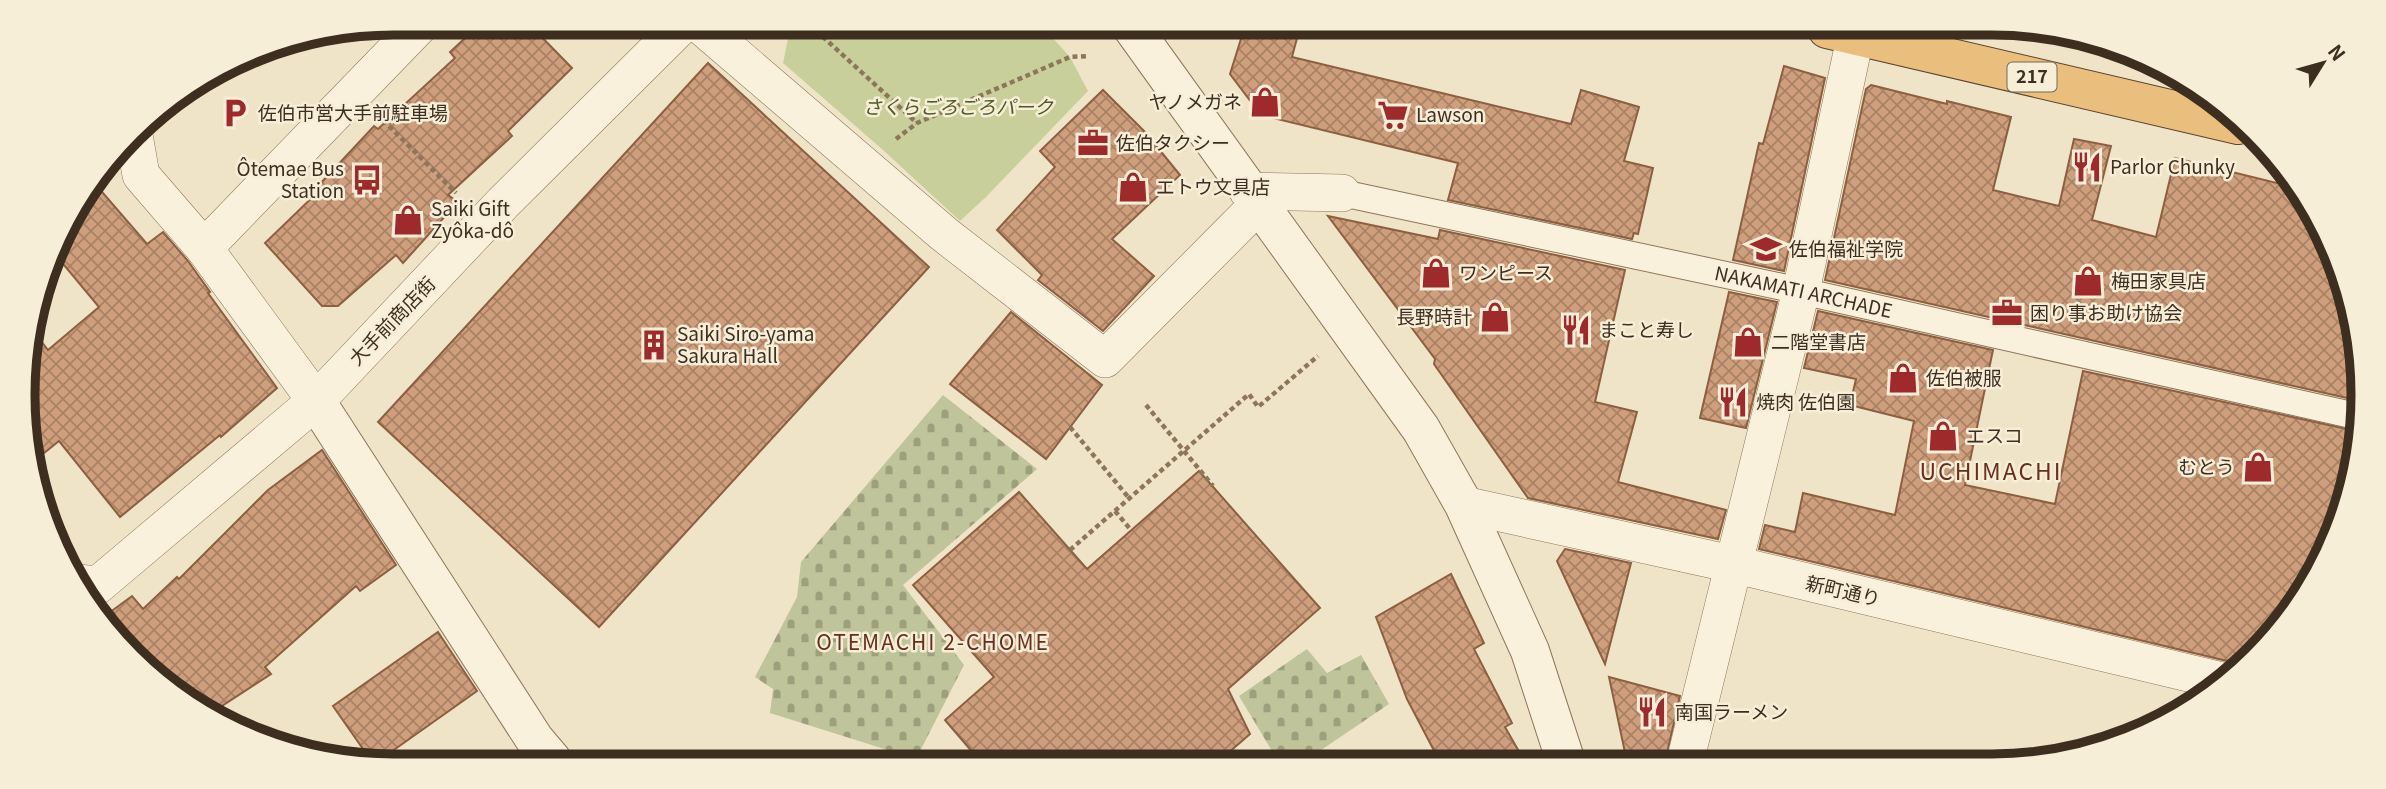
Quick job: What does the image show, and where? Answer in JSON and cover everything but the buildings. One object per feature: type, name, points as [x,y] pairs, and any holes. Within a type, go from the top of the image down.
[{"type":"highway","name":"217","points":[[1864,35],[2227,122]]},
{"type":"street","points":[[204,248],[410,35]]},
{"type":"street","name":"大手前商店街","points":[[90,584],[98,585],[316,401],[503,203],[672,35]]},
{"type":"street","points":[[712,35],[944,234],[1105,359],[1253,198]]},
{"type":"street","points":[[1137,35],[1421,429],[1464,505],[1530,652],[1563,754]]},
{"type":"street","points":[[1687,754],[1801,291],[1846,35]]},
{"type":"street","points":[[136,145],[141,175],[204,248],[316,401],[535,740],[547,754]]},
{"type":"street","name":"NAKAMATI ARCHADE","points":[[1253,198],[1342,193],[1801,291],[2350,415]]},
{"type":"street","name":"新町通り","points":[[1464,505],[1732,564],[2212,679]]},
{"type":"path","points":[[822,35],[918,123]]},
{"type":"path","points":[[854,157],[883,150],[918,123],[1070,57],[1089,56]]},
{"type":"path","points":[[375,112],[460,196]]},
{"type":"path","points":[[1070,550],[1249,394],[1258,407],[1321,353]]},
{"type":"path","points":[[1146,405],[1213,486]]},
{"type":"path","points":[[1070,427],[1129,498]]},
{"type":"path","points":[[1115,511],[1131,530]]},
{"type":"green space","name":"さくらごろごろパーク","points":[[789,35],[1050,35],[1070,57],[1088,91],[960,221],[783,63]]},
{"type":"green space","points":[[943,395],[1037,469],[903,585],[964,665],[919,754],[900,754],[770,713],[773,689],[755,677],[797,597],[801,562]]},
{"type":"green space","points":[[1307,649],[1327,673],[1361,655],[1389,704],[1315,754],[1274,754],[1239,696]]},
{"type":"place","name":"ヤノメガネ","points":[[1265,102]]},
{"type":"place","name":"佐伯市営大手前駐車場","points":[[235,113]]},
{"type":"place","name":"Lawson","points":[[1393,115]]},
{"type":"place","name":"佐伯タクシー","points":[[1093,143]]},
{"type":"place","name":"Parlor Chunky","points":[[2087,167]]},
{"type":"place","name":"Ôtemae Bus Station","points":[[367,180]]},
{"type":"place","name":"エトウ文具店","points":[[1133,187]]},
{"type":"place","name":"Saiki Gift Zyôka-dô","points":[[408,220]]},
{"type":"place","name":"佐伯福祉学院","points":[[1766,249]]},
{"type":"place","name":"ワンピース","points":[[1436,273]]},
{"type":"place","name":"梅田家具店","points":[[2088,281]]},
{"type":"place","name":"困り事お助け協会","points":[[2007,313]]},
{"type":"place","name":"長野時計","points":[[1495,317]]},
{"type":"place","name":"まこと寿し","points":[[1576,330]]},
{"type":"place","name":"二階堂書店","points":[[1748,342]]},
{"type":"place","name":"Saiki Siro-yama Sakura Hall","points":[[654,345]]},
{"type":"place","name":"佐伯被服","points":[[1903,378]]},
{"type":"place","name":"焼肉 佐伯園","points":[[1733,402]]},
{"type":"place","name":"エスコ","points":[[1943,436]]},
{"type":"place","name":"むとう","points":[[2258,467]]},
{"type":"place","name":"南国ラーメン","points":[[1652,712]]},
{"type":"district","name":"UCHIMACHI","points":[[1991,472]]},
{"type":"district","name":"OTEMACHI 2-CHOME","points":[[933,643]]}]
